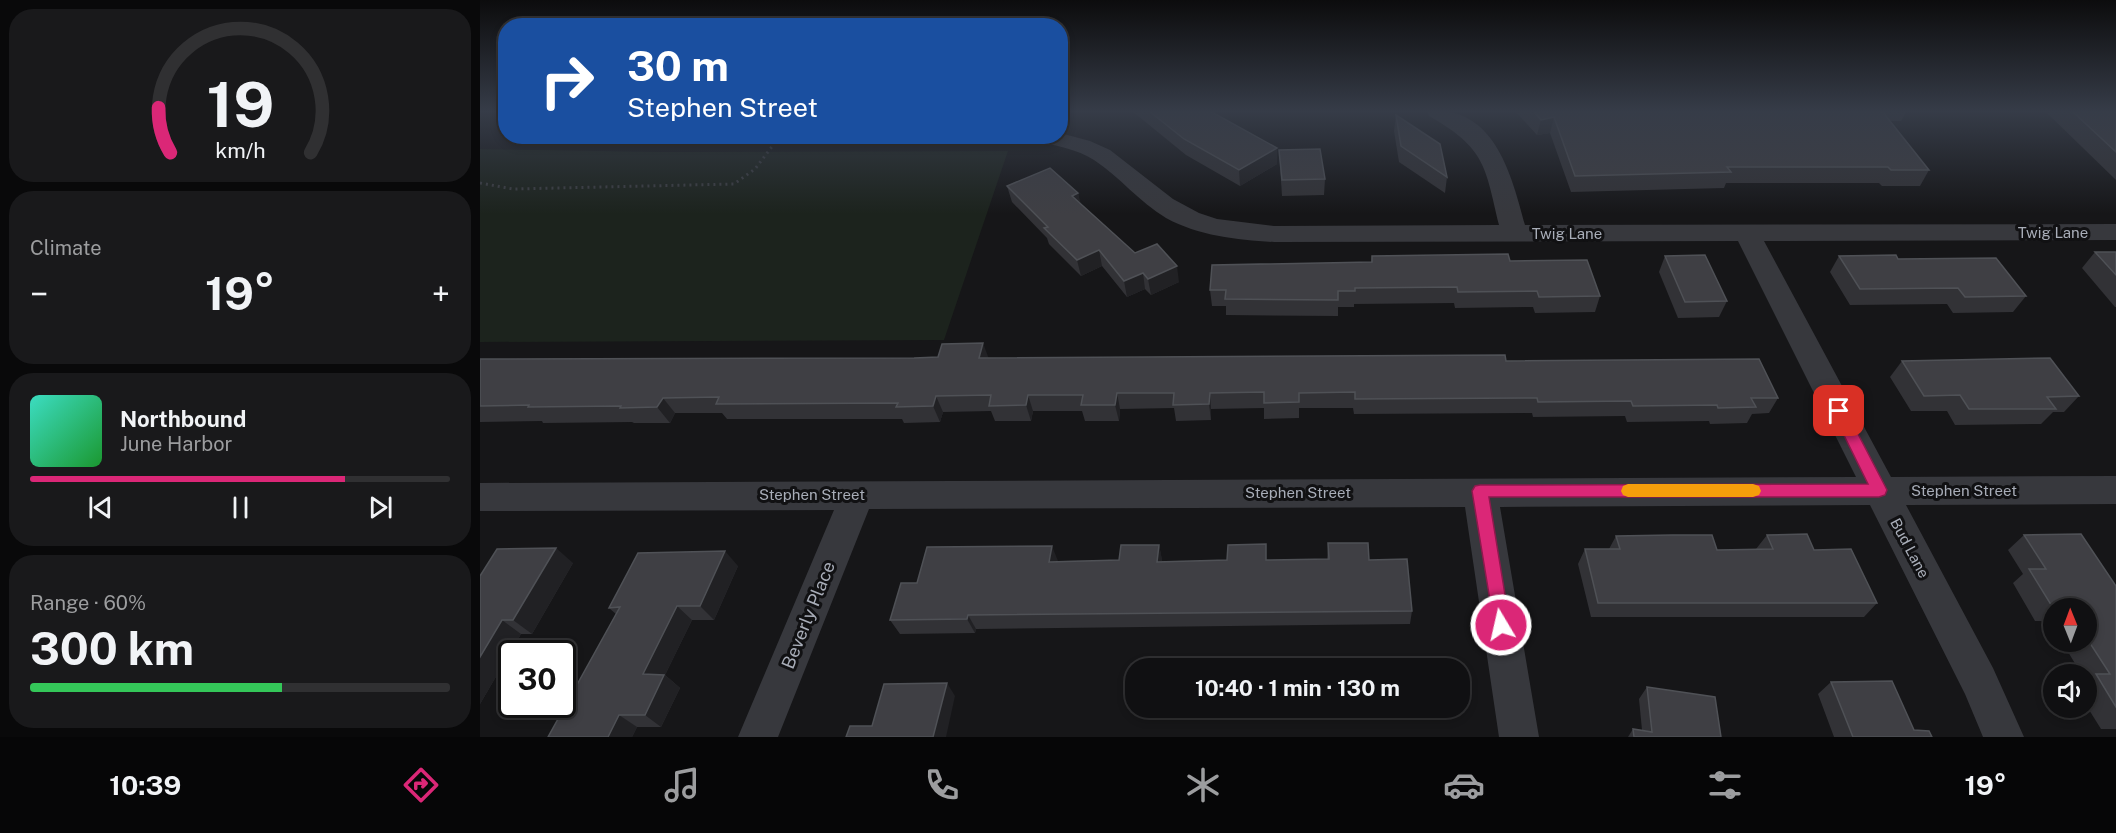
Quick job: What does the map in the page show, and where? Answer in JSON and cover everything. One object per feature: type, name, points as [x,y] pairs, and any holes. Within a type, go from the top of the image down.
[{"type":"street","name":"Twig Lane","points":[[1080,145],[1102,155],[1166,206],[1213,228],[1274,234],[2116,232]]},
{"type":"street","points":[[1484,145],[1492,157],[1514,233]]},
{"type":"street","name":"Bud Lane","points":[[1748,233],[1978,681],[2004,737]]},
{"type":"street","name":"Stephen Street","points":[[480,497],[2116,490]]},
{"type":"street","points":[[1480,491],[1519,737]]},
{"type":"street","name":"Beverly Place","points":[[758,737],[858,494]]},
{"type":"path","points":[[480,183],[513,189],[734,183],[755,169],[773,145]]},
{"type":"shaded area","points":[[480,149],[664,152],[1008,151],[944,340],[480,342]]},
{"type":"building","points":[[1195,145],[1272,145],[1277,148],[1239,170]]},
{"type":"building","points":[[1440,145],[1447,177],[1401,146]]},
{"type":"building","points":[[1564,145],[1909,145],[1929,170],[1891,170],[1888,167],[1727,167],[1731,172],[1575,176]]},
{"type":"building","points":[[2109,145],[2116,145],[2116,152]]},
{"type":"building","points":[[1320,149],[1325,179],[1282,180],[1279,150]]},
{"type":"building","points":[[1050,168],[1078,193],[1072,196],[1135,253],[1157,244],[1177,266],[1148,279],[1143,273],[1124,281],[1099,250],[1077,260],[1044,228],[1048,227],[1007,186]]},
{"type":"building","points":[[2095,252],[2116,252],[2116,275]]},
{"type":"building","points":[[1508,254],[1510,261],[1587,260],[1600,296],[1539,297],[1537,291],[1458,292],[1457,287],[1355,288],[1355,291],[1338,291],[1338,300],[1225,299],[1226,290],[1210,290],[1212,265],[1372,262],[1372,256]]},
{"type":"building","points":[[1705,255],[1727,301],[1685,302],[1665,256]]},
{"type":"building","points":[[1896,255],[1898,259],[1996,258],[2026,296],[1965,297],[1958,288],[1860,289],[1839,256]]},
{"type":"building","points":[[983,343],[979,358],[1505,355],[1506,361],[1759,359],[1778,398],[1751,398],[1756,407],[1718,408],[1717,405],[1633,406],[1631,401],[1538,402],[1537,398],[1355,399],[1355,392],[1299,393],[1299,402],[1264,403],[1264,392],[1210,393],[1209,404],[1173,405],[1174,393],[1117,393],[1115,405],[1081,405],[1083,395],[1028,395],[1026,405],[989,406],[991,395],[936,396],[933,406],[896,407],[898,403],[716,404],[719,397],[663,398],[657,407],[480,406],[480,359],[914,358],[938,357],[942,344]]},
{"type":"building","points":[[2050,358],[2079,396],[2047,397],[2056,409],[1969,409],[1960,395],[1924,396],[1902,361]]},
{"type":"building","points":[[1807,534],[1814,550],[1851,549],[1877,603],[1598,603],[1585,549],[1620,549],[1616,536],[1712,535],[1717,550],[1773,549],[1767,535]]},
{"type":"building","points":[[2081,534],[2116,586],[2116,707],[2097,676],[2110,674],[2096,652],[2097,598],[2047,598],[2029,569],[2046,569],[2024,535]]},
{"type":"building","points":[[1328,543],[1368,543],[1369,560],[1407,559],[1412,611],[968,615],[967,619],[890,620],[901,583],[917,583],[927,547],[1052,546],[1049,562],[1119,560],[1121,545],[1159,545],[1157,562],[1227,560],[1228,545],[1266,544],[1266,560],[1329,559]]},
{"type":"building","points":[[556,548],[513,620],[502,620],[480,657],[480,576],[497,549]]},
{"type":"building","points":[[725,551],[700,606],[677,606],[643,674],[664,675],[645,715],[619,715],[608,737],[548,737],[559,718],[576,718],[576,686],[620,607],[609,608],[638,553]]},
{"type":"building","points":[[1892,681],[1914,730],[1929,731],[1932,737],[1853,737],[1831,682]]},
{"type":"building","points":[[947,683],[933,737],[846,737],[850,726],[872,726],[884,684]]},
{"type":"building","points":[[1647,687],[1715,697],[1721,737],[1634,737],[1633,729],[1652,732]]},
{"type":"slow traffic","points":[[1628,491],[1753,491]]},
{"type":"route","points":[[1501,625],[1480,491],[1879,490],[1839,411]]}]
